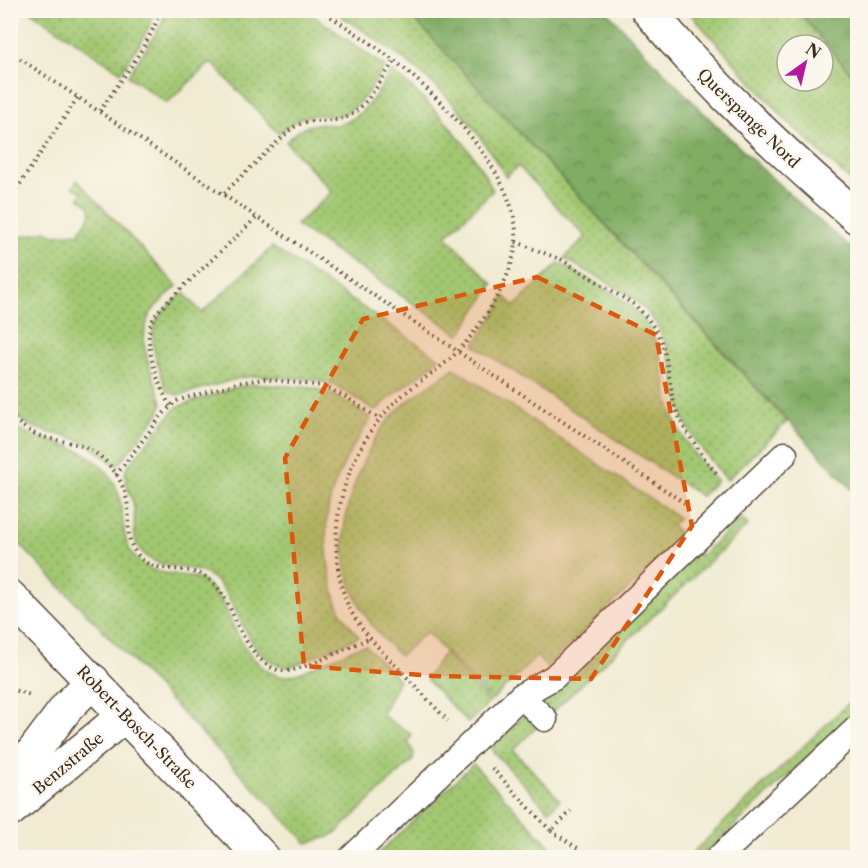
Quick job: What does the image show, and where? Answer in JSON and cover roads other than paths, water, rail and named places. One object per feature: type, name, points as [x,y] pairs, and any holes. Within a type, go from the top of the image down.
[{"type":"street","name":"Querspange Nord","points":[[648,10],[701,72],[744,117],[858,218]]},
{"type":"street","name":"Robert-Bosch-Straße","points":[[10,597],[264,858]]},
{"type":"street","name":"Benzstraße","points":[[10,783],[68,705],[93,681]]},
{"type":"street","name":"Benzstraße","points":[[10,810],[125,715]]},
{"type":"lane","points":[[351,858],[522,696],[554,677],[785,454]]},
{"type":"lane","points":[[522,696],[544,719]]},
{"type":"lane","points":[[718,858],[858,727]]}]
